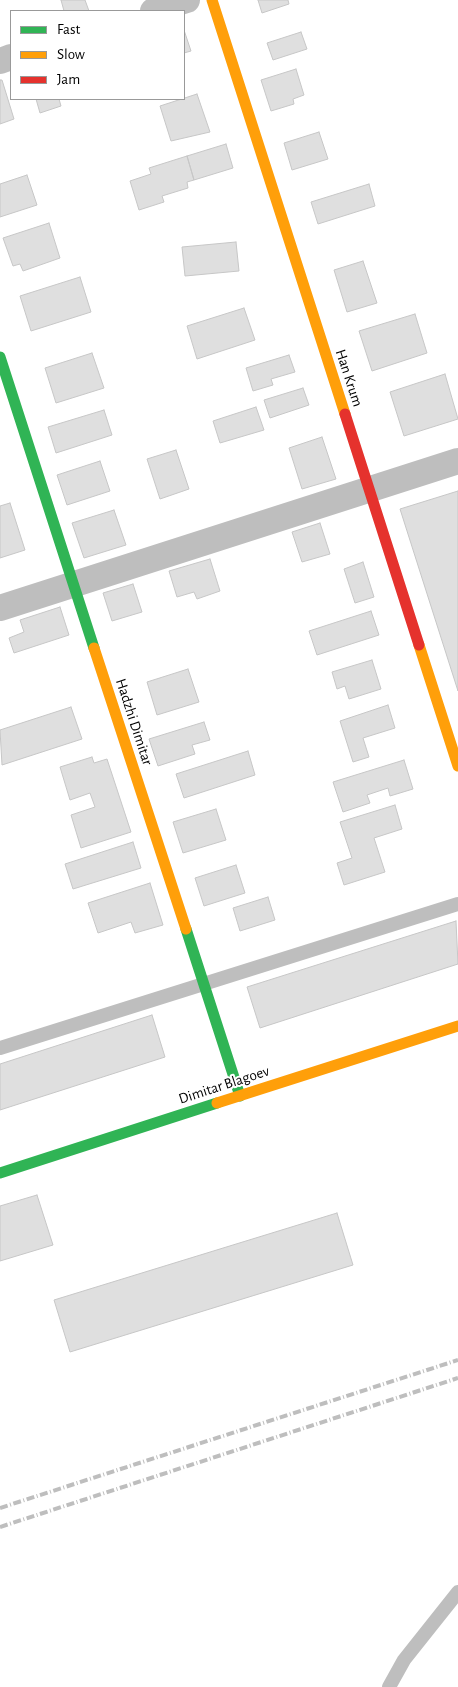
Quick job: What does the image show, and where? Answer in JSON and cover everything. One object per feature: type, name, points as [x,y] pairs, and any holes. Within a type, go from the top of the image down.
[{"type":"street","points":[[156,10],[187,0]]},
{"type":"street","name":"Han Krum","points":[[212,0],[458,766]]},
{"type":"street","name":"Hadzhi Dimitar","points":[[0,357],[240,1096]]},
{"type":"street","points":[[0,608],[458,461]]},
{"type":"street","name":"Dimitar Blagoev","points":[[0,1173],[458,1026]]},
{"type":"lane","points":[[0,1048],[458,904]]},
{"type":"lane","points":[[389,1687],[404,1660],[458,1592]]},
{"type":"building","points":[[61,0],[85,0],[89,10],[64,10]]},
{"type":"building","points":[[258,0],[288,0],[289,4],[262,13]]},
{"type":"building","points":[[301,32],[307,49],[273,60],[267,43]]},
{"type":"building","points":[[185,33],[191,51],[185,53]]},
{"type":"building","points":[[296,69],[304,95],[293,99],[294,104],[271,111],[261,80]]},
{"type":"building","points":[[0,80],[2,80],[14,119],[0,124]]},
{"type":"building","points":[[197,94],[210,132],[171,141],[160,106],[178,100],[185,100],[185,98]]},
{"type":"building","points":[[36,100],[59,100],[61,106],[40,113]]},
{"type":"building","points":[[319,132],[328,159],[292,170],[284,143]]},
{"type":"building","points":[[226,144],[233,168],[194,180],[187,156]]},
{"type":"building","points":[[187,156],[194,180],[187,182],[188,188],[162,196],[164,202],[139,210],[130,181],[151,174],[149,168]]},
{"type":"building","points":[[27,175],[37,205],[0,217],[0,184]]},
{"type":"building","points":[[369,184],[375,206],[318,224],[311,202]]},
{"type":"building","points":[[49,223],[60,258],[23,271],[20,264],[13,266],[3,238]]},
{"type":"building","points":[[236,242],[239,271],[185,276],[182,247]]},
{"type":"building","points":[[363,261],[377,303],[347,312],[334,270]]},
{"type":"building","points":[[80,277],[91,312],[31,331],[20,296]]},
{"type":"building","points":[[244,308],[255,340],[197,359],[187,326]]},
{"type":"building","points":[[415,314],[427,353],[372,371],[359,331]]},
{"type":"building","points":[[92,353],[104,388],[56,403],[45,368]]},
{"type":"building","points":[[289,355],[295,372],[271,379],[273,385],[253,391],[246,368]]},
{"type":"building","points":[[445,374],[458,419],[404,436],[390,392]]},
{"type":"building","points":[[303,388],[309,405],[270,418],[264,400]]},
{"type":"building","points":[[256,407],[264,430],[220,443],[213,421]]},
{"type":"building","points":[[104,410],[112,435],[56,453],[48,427]]},
{"type":"building","points":[[322,437],[336,479],[302,489],[289,448]]},
{"type":"building","points":[[176,450],[189,489],[160,499],[147,459]]},
{"type":"building","points":[[100,461],[110,491],[67,505],[57,475]]},
{"type":"building","points":[[458,491],[458,691],[400,509]]},
{"type":"building","points":[[10,503],[25,550],[0,558],[0,506]]},
{"type":"building","points":[[114,510],[126,545],[84,558],[72,523]]},
{"type":"building","points":[[320,523],[330,554],[302,562],[292,532]]},
{"type":"building","points":[[210,559],[220,591],[197,599],[194,592],[177,597],[169,571]]},
{"type":"building","points":[[363,562],[374,597],[355,603],[344,569]]},
{"type":"building","points":[[133,584],[142,612],[112,621],[103,593]]},
{"type":"building","points":[[60,607],[69,635],[14,653],[9,638],[24,632],[20,620]]},
{"type":"building","points":[[371,611],[379,635],[317,655],[309,631]]},
{"type":"building","points":[[372,660],[381,689],[349,699],[345,686],[337,689],[332,672]]},
{"type":"building","points":[[188,669],[199,702],[157,715],[147,682]]},
{"type":"building","points":[[388,705],[395,728],[363,738],[369,757],[353,762],[340,721]]},
{"type":"building","points":[[71,707],[82,739],[2,765],[0,730]]},
{"type":"building","points":[[204,722],[210,740],[192,745],[195,754],[158,766],[149,739]]},
{"type":"building","points":[[248,751],[255,775],[184,798],[176,774]]},
{"type":"building","points":[[92,757],[94,763],[107,759],[131,832],[81,848],[71,815],[95,807],[90,793],[70,800],[60,767]]},
{"type":"building","points":[[404,760],[413,789],[390,796],[388,788],[367,795],[370,803],[343,812],[333,782]]},
{"type":"building","points":[[395,805],[402,829],[374,838],[385,872],[344,885],[337,863],[352,858],[340,822]]},
{"type":"building","points":[[216,809],[226,840],[183,853],[173,822]]},
{"type":"building","points":[[133,842],[141,868],[73,889],[65,864]]},
{"type":"building","points":[[236,865],[245,893],[204,906],[195,878]]},
{"type":"building","points":[[150,883],[163,925],[135,933],[131,922],[98,933],[88,903]]},
{"type":"building","points":[[268,897],[275,920],[240,931],[233,908]]},
{"type":"building","points":[[456,921],[458,964],[260,1028],[247,987]]},
{"type":"building","points":[[152,1015],[165,1057],[0,1110],[0,1064]]},
{"type":"building","points":[[37,1195],[53,1245],[0,1261],[0,1206]]},
{"type":"building","points":[[337,1213],[353,1265],[70,1352],[54,1300]]},
{"type":"railway","points":[[0,1508],[458,1360]]},
{"type":"railway","points":[[0,1527],[458,1378]]},
{"type":"traffic: fast","points":[[0,357],[94,648]]},
{"type":"traffic: fast","points":[[186,929],[240,1096]]},
{"type":"traffic: fast","points":[[0,1173],[217,1103]]},
{"type":"traffic: slow","points":[[212,0],[345,414]]},
{"type":"traffic: slow","points":[[419,645],[458,766]]},
{"type":"traffic: slow","points":[[94,648],[186,929]]},
{"type":"traffic: slow","points":[[217,1103],[458,1026]]},
{"type":"traffic: jam","points":[[345,414],[419,645]]}]
